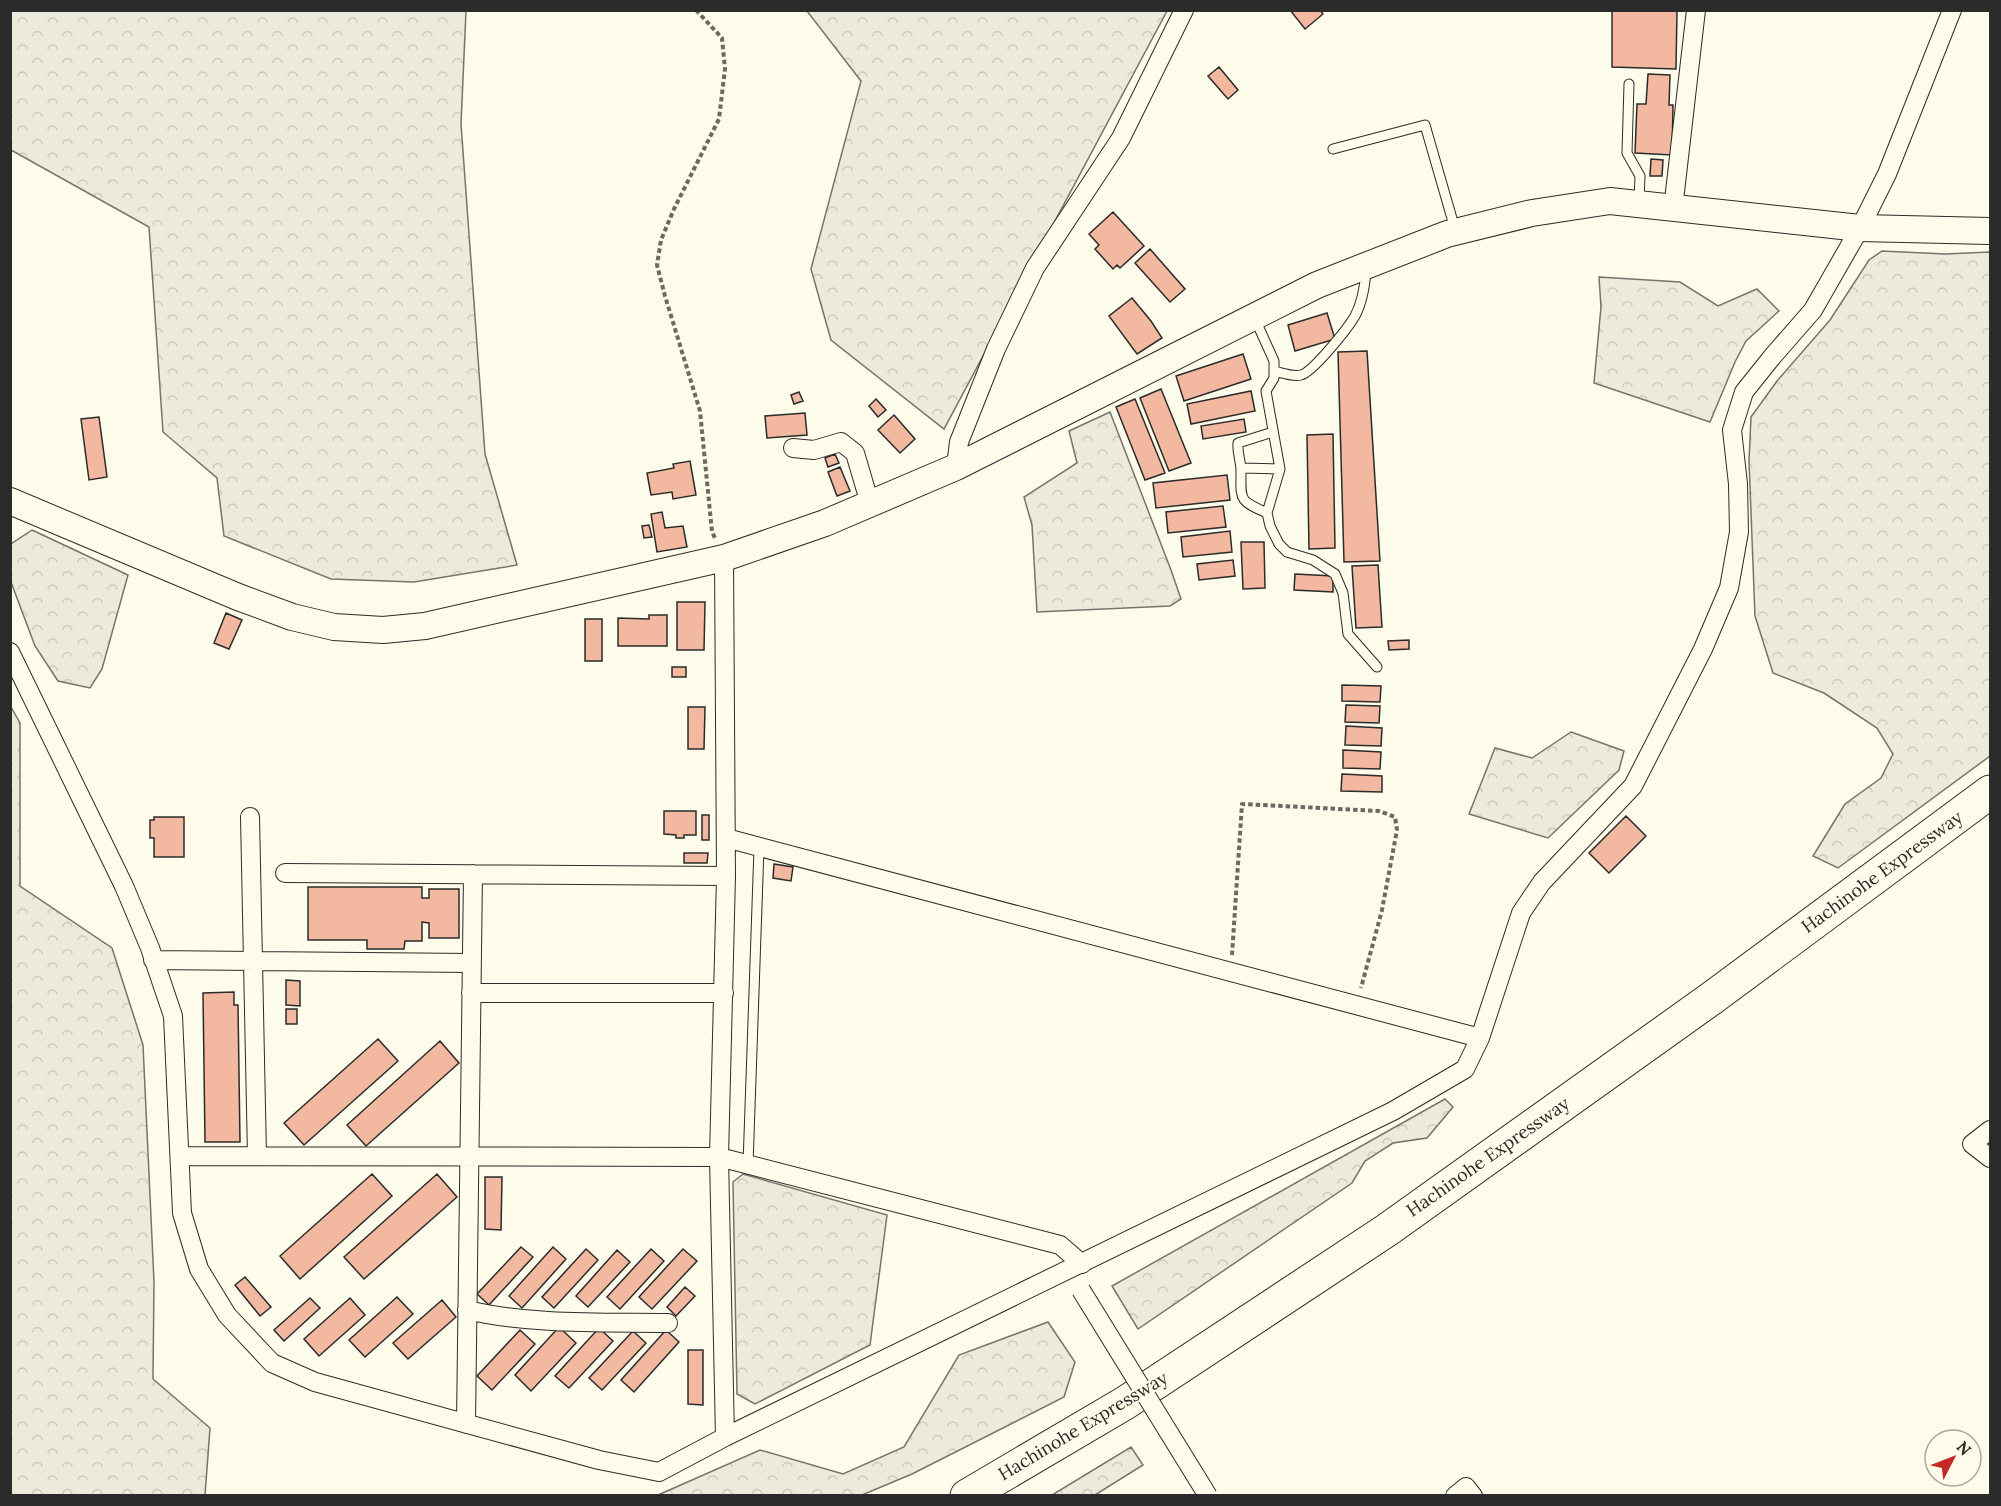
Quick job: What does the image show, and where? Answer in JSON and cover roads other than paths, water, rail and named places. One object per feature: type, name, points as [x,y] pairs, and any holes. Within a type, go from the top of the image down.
[{"type":"highway","name":"Hachinohe Expressway","points":[[967,1496],[1125,1403],[1387,1230],[1712,998],[1990,792]]},
{"type":"street","points":[[956,467],[959,442],[996,349],[1035,268],[1121,138],[1184,10]]},
{"type":"street","points":[[1673,209],[1696,10]]},
{"type":"street","points":[[10,652],[124,886],[173,1016],[182,1213],[199,1269],[227,1315],[272,1363],[315,1382],[599,1460],[659,1472],[725,1437],[1393,1111],[1465,1069],[1480,1038],[1521,913],[1542,882],[1633,786],[1703,649],[1729,588],[1739,532],[1738,484],[1732,430],[1744,392],[1813,310],[1860,228],[1887,174],[1952,10]]},
{"type":"street","points":[[10,501],[238,597],[292,617],[334,627],[383,630],[425,626],[724,558],[825,524],[956,467],[1317,285],[1456,232],[1532,213],[1610,201],[1860,228],[1990,231]]},
{"type":"street","points":[[793,448],[814,450],[841,442],[855,453],[870,504]]},
{"type":"street","points":[[724,558],[726,876],[719,1157],[725,1437]]},
{"type":"street","points":[[250,817],[256,1156]]},
{"type":"street","points":[[726,838],[907,884],[1480,1038]]},
{"type":"street","points":[[285,873],[726,876]]},
{"type":"street","points":[[466,1424],[473,874]]},
{"type":"street","points":[[153,960],[252,959],[471,963]]},
{"type":"street","points":[[471,993],[724,993]]},
{"type":"street","points":[[1990,1130],[1972,1144],[1990,1158]]},
{"type":"street","points":[[180,1156],[719,1157],[1060,1245],[1075,1268],[1081,1290],[1208,1496]]},
{"type":"street","points":[[467,1310],[491,1316],[581,1322],[668,1323]]},
{"type":"street","points":[[1455,1496],[1466,1487],[1473,1496]]},
{"type":"lane","points":[[1629,84],[1627,153],[1640,176],[1638,205]]},
{"type":"lane","points":[[1333,149],[1425,125],[1456,232]]},
{"type":"lane","points":[[1274,371],[1293,376],[1304,375],[1320,362],[1355,316],[1365,284],[1367,265]]},
{"type":"lane","points":[[1254,317],[1274,361],[1274,378],[1266,391],[1280,469],[1267,513],[1270,526],[1279,544],[1287,552],[1313,560],[1335,573],[1343,594],[1348,634],[1377,667]]},
{"type":"lane","points":[[1267,513],[1249,505],[1242,497],[1239,489],[1241,468],[1237,453],[1238,443],[1273,432]]},
{"type":"lane","points":[[1241,468],[1280,469]]},
{"type":"lane","points":[[748,1165],[759,848]]}]
